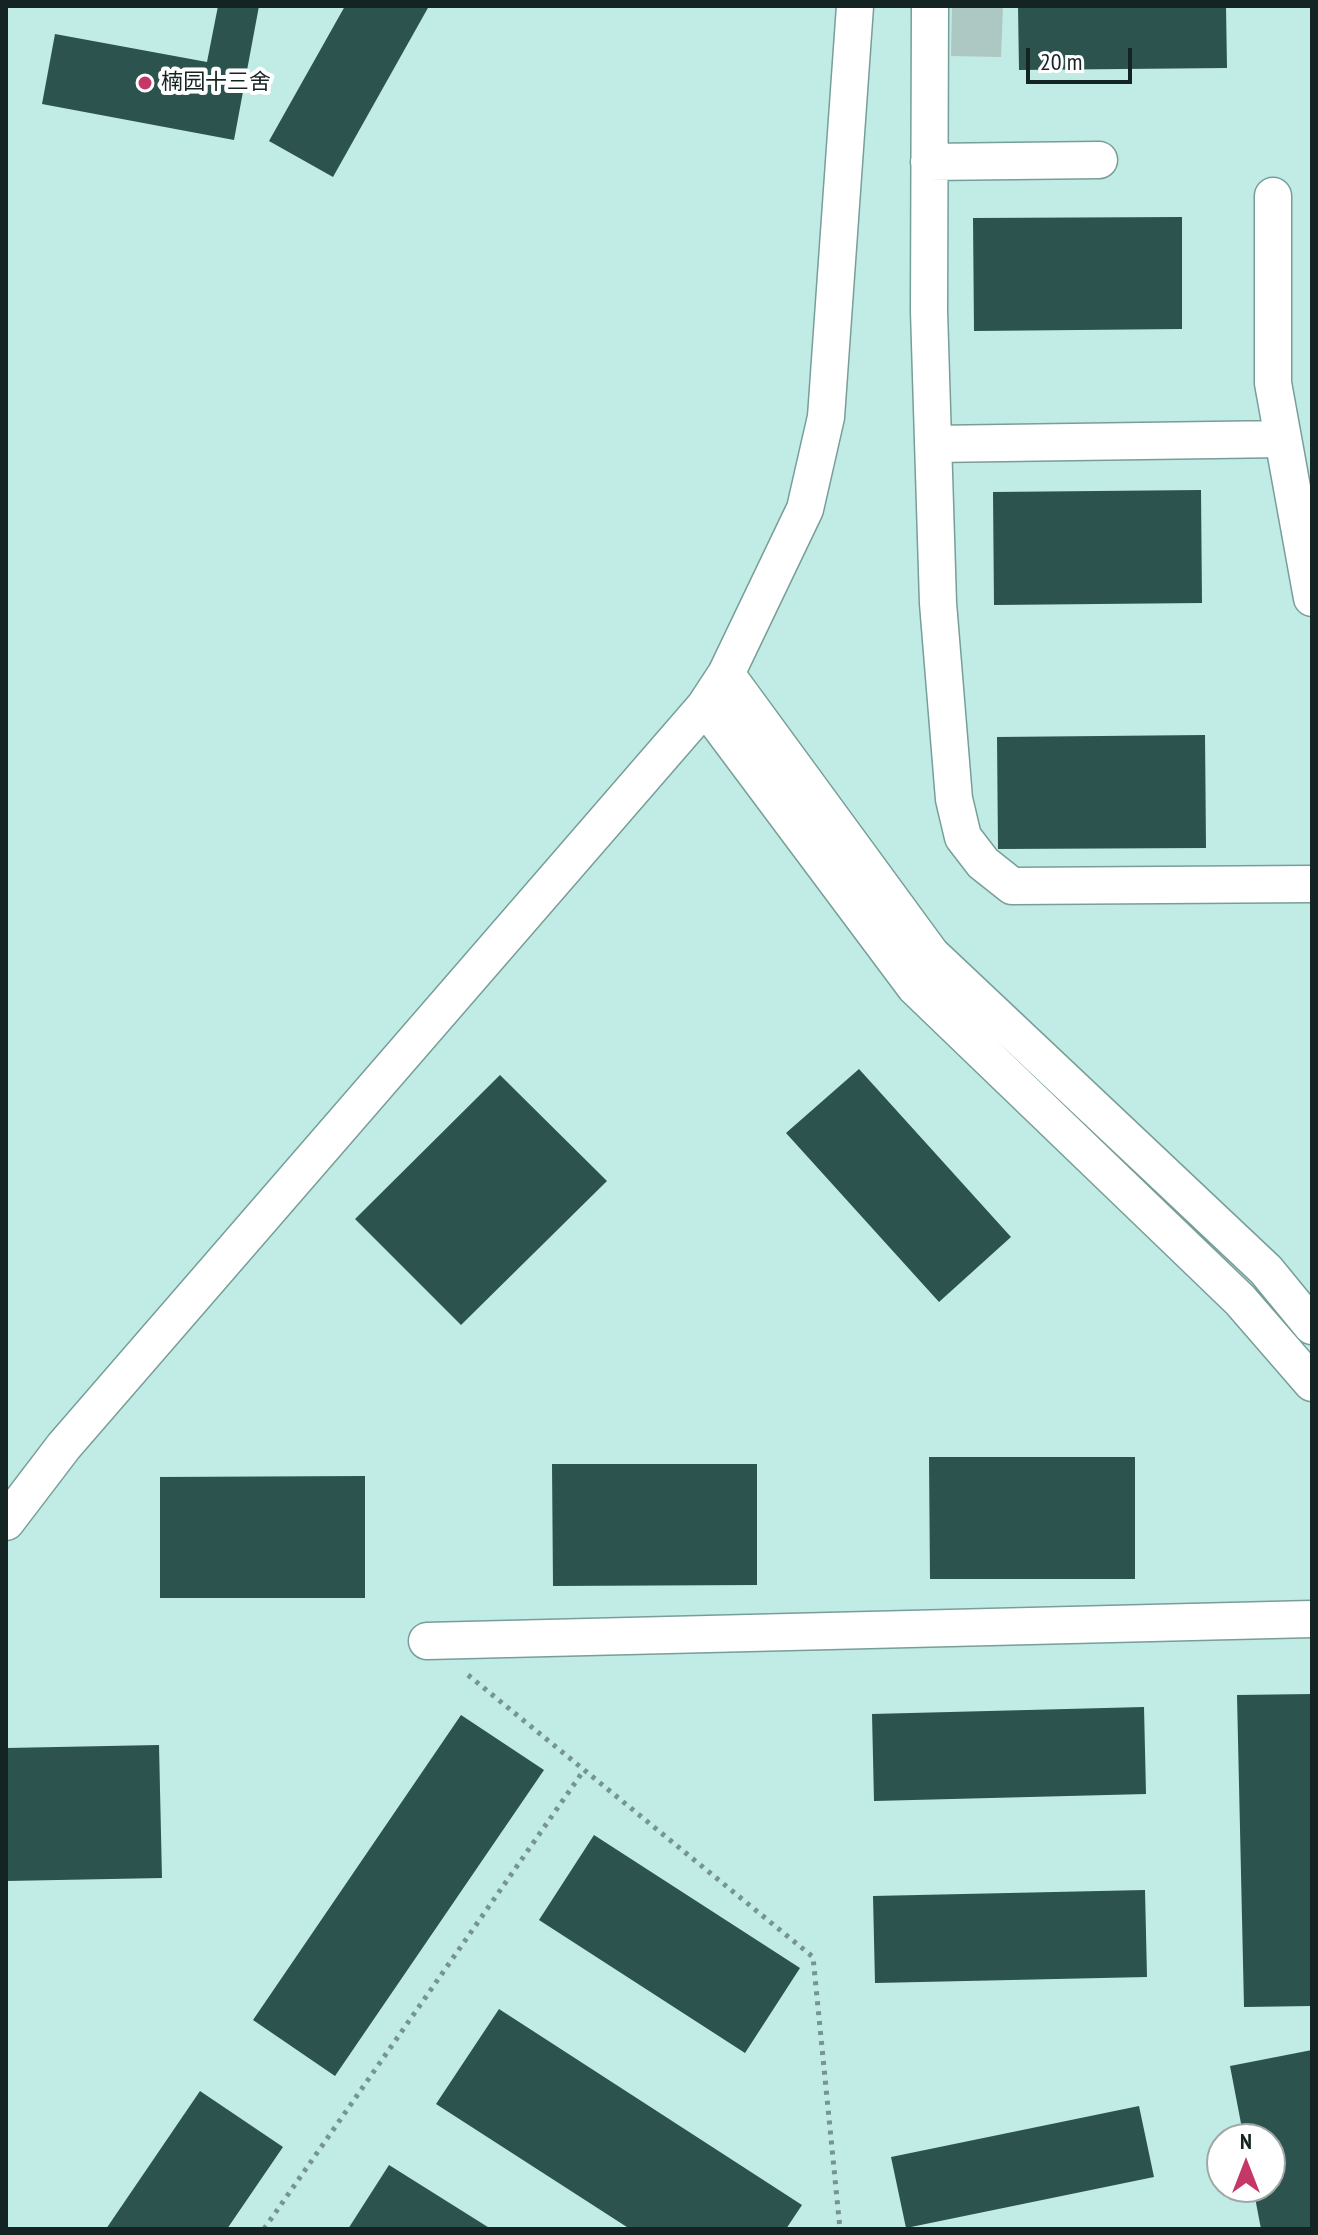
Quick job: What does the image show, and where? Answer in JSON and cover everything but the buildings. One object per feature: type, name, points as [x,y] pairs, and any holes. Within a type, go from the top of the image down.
[{"type":"street","points":[[6,1522],[64,1446],[705,706],[726,674],[805,509],[826,417],[855,6]]},
{"type":"street","points":[[930,6],[929,162],[938,603],[954,799],[963,837],[983,863],[1012,886],[1312,884]]},
{"type":"street","points":[[929,162],[1099,160]]},
{"type":"street","points":[[1273,196],[1273,383],[1312,598]]},
{"type":"street","points":[[933,444],[1283,439]]},
{"type":"street","points":[[726,674],[931,954],[1266,1270],[1312,1326]]},
{"type":"street","points":[[705,706],[915,987],[1240,1300],[1312,1383]]},
{"type":"street","points":[[427,1641],[1312,1619]]},
{"type":"path","points":[[427,1641],[813,1957],[840,2229]]},
{"type":"path","points":[[264,2229],[584,1770]]},
{"type":"shaded area","points":[[952,6],[1003,6],[1001,57],[951,56]]},
{"type":"place","name":"楠园十三舍","points":[[145,83]]}]
